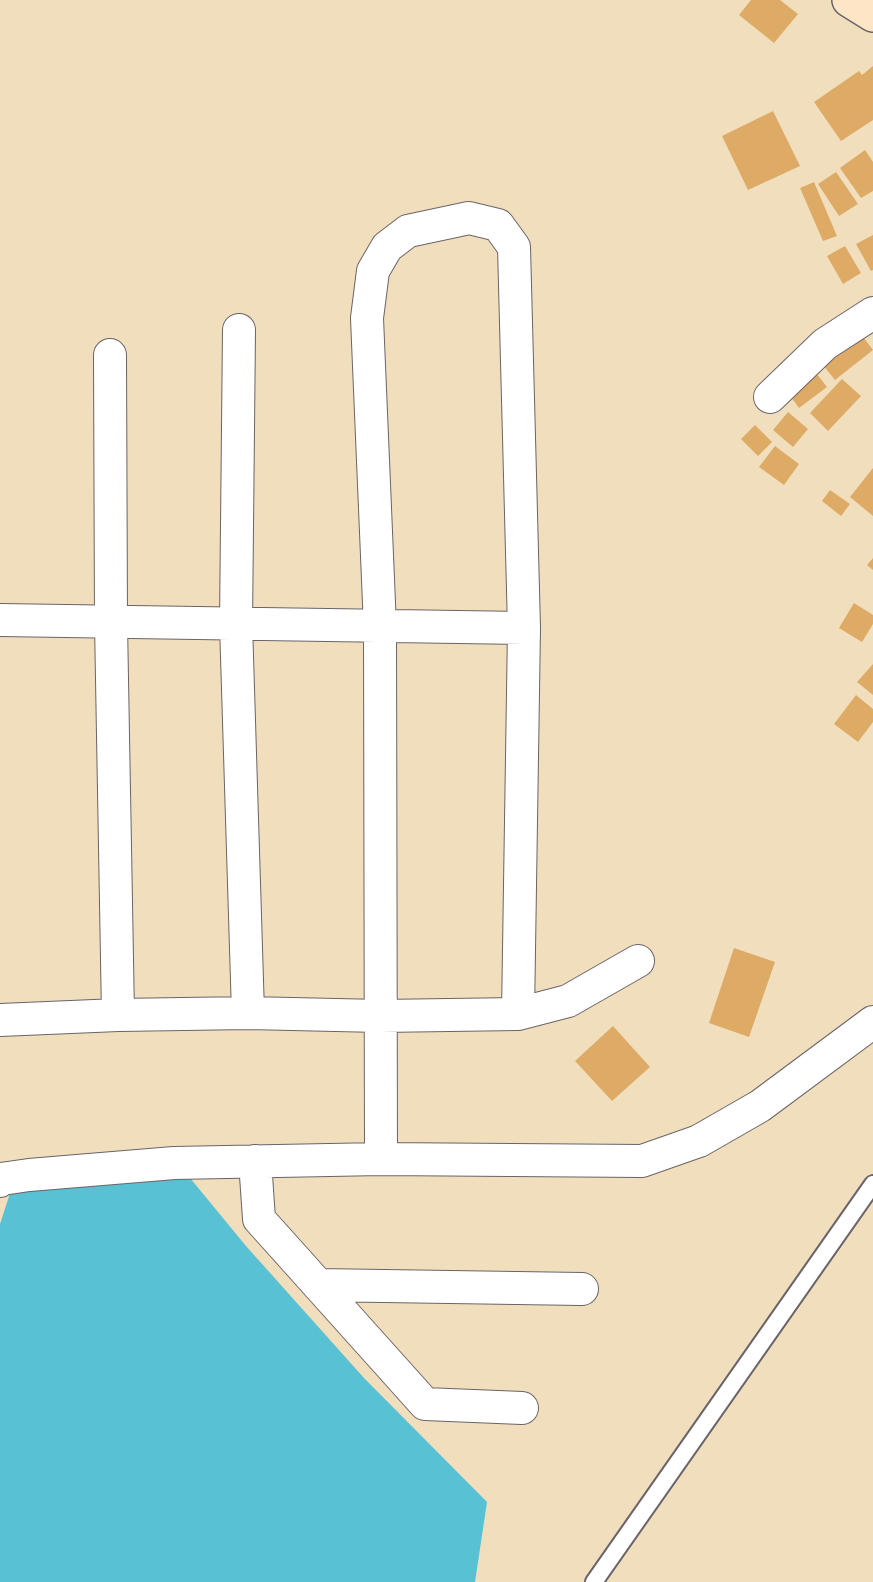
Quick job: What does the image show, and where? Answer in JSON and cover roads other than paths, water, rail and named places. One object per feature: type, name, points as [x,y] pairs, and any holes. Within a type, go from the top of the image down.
[{"type":"street","points":[[849,0],[873,15]]},
{"type":"street","points":[[381,1159],[380,627],[367,318],[373,271],[387,247],[408,231],[469,218],[498,225],[514,247],[524,628],[518,1014]]},
{"type":"street","points":[[770,398],[825,344],[873,313]]},
{"type":"street","points":[[239,330],[236,624],[248,1013]]},
{"type":"street","points":[[110,355],[111,623],[118,1015]]},
{"type":"street","points":[[0,620],[524,628]]},
{"type":"street","points":[[0,1020],[248,1013],[380,1016],[518,1014],[568,1001],[638,961]]},
{"type":"street","points":[[1,1179],[174,1163],[381,1159],[642,1161],[699,1141],[760,1106],[873,1022]]},
{"type":"street","points":[[255,1161],[259,1219],[425,1404],[522,1408]]},
{"type":"street","points":[[318,1285],[582,1289]]},
{"type":"lane","points":[[594,1582],[873,1184]]},
{"type":"water","points":[[181,1167],[246,1246],[364,1378],[487,1502],[475,1582],[0,1582],[0,1224],[15,1178]]}]
